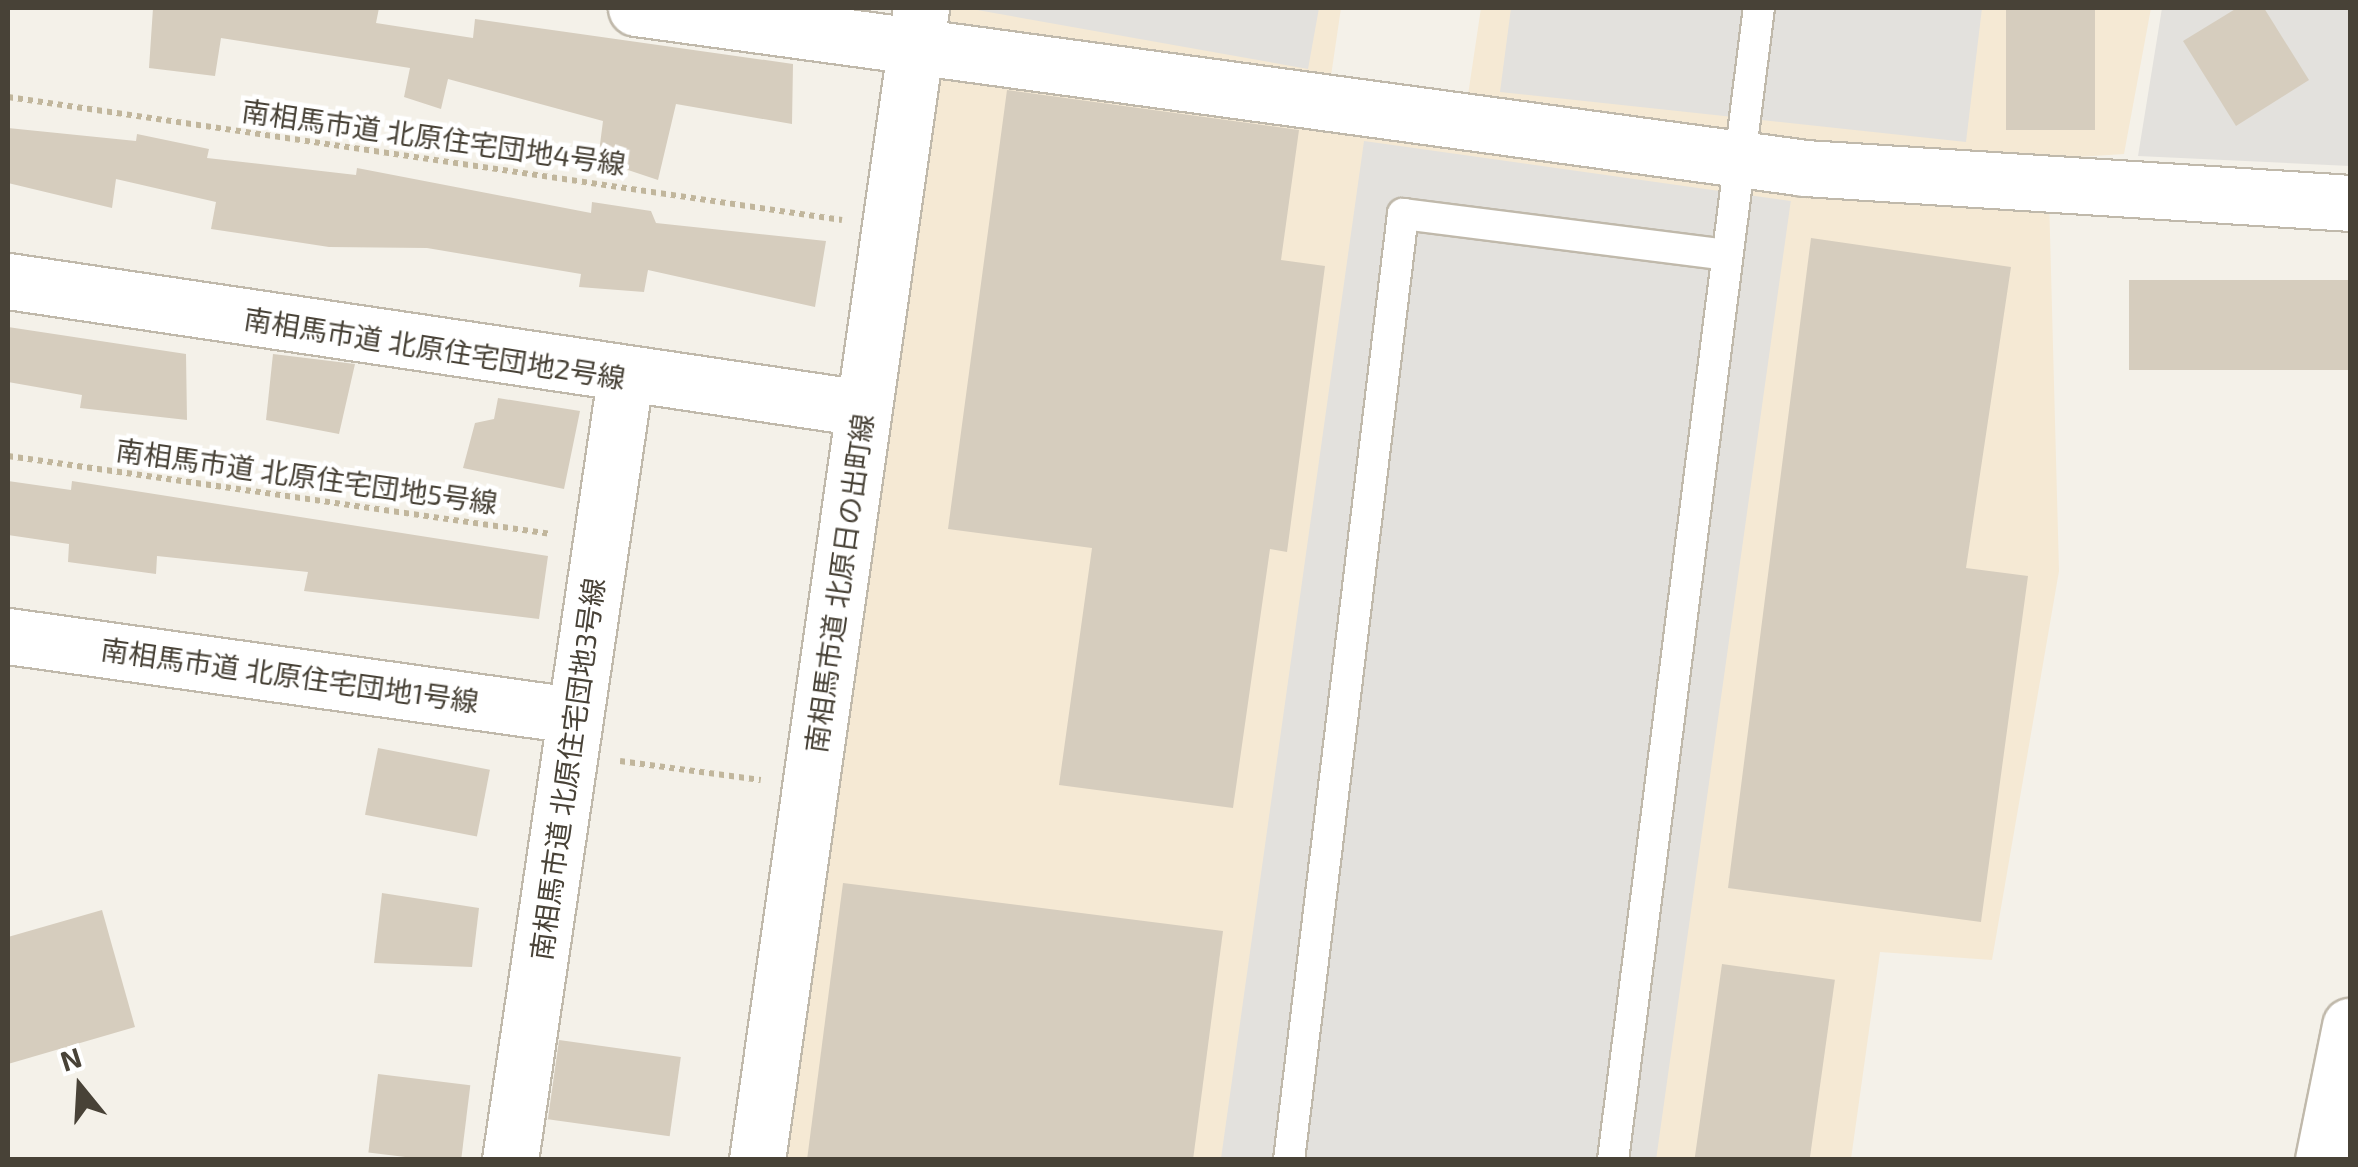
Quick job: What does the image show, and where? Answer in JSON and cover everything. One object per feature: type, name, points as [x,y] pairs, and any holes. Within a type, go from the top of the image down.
[{"type":"street","points":[[636,8],[917,27],[1733,158],[2350,203]]},
{"type":"street","name":"南相馬市道 北原日の出町線","points":[[757,1160],[917,27]]},
{"type":"street","name":"南相馬市道 北原住宅団地2号線","points":[[8,282],[625,378],[864,408]]},
{"type":"street","name":"南相馬市道 北原住宅団地3号線","points":[[510,1160],[625,378]]},
{"type":"street","name":"南相馬市道 北原住宅団地1号線","points":[[8,636],[571,734]]},
{"type":"street","points":[[2323,1160],[2350,1026]]},
{"type":"lane","points":[[1613,1160],[1733,158],[1759,8]]},
{"type":"lane","points":[[1289,1160],[1404,214],[1721,254]]},
{"type":"path","name":"南相馬市道 北原住宅団地4号線","points":[[8,97],[854,222]]},
{"type":"path","name":"南相馬市道 北原住宅団地5号線","points":[[8,456],[600,542]]},
{"type":"path","points":[[571,734],[770,781]]},
{"type":"shaded area","points":[[949,8],[1341,8],[1331,76],[1468,95],[1481,8],[2151,8],[2124,154],[2048,159],[2059,571],[1992,960],[1880,952],[1851,1159],[781,1160]]},
{"type":"shaded area","points":[[966,8],[1319,8],[1308,69]]},
{"type":"shaded area","points":[[1511,8],[1982,8],[1966,142],[1500,92]]},
{"type":"shaded area","points":[[2162,8],[2350,8],[2350,166],[2138,156]]},
{"type":"shaded area","points":[[1364,141],[1791,201],[1656,1160],[1221,1160]]},
{"type":"building","points":[[153,8],[379,8],[376,23],[473,38],[475,19],[793,64],[792,124],[676,104],[658,180],[598,160],[603,121],[448,79],[441,109],[404,97],[410,68],[221,38],[215,76],[149,68]]},
{"type":"building","points":[[2006,8],[2095,8],[2095,130],[2006,130]]},
{"type":"building","points":[[2237,8],[2264,8],[2309,80],[2236,126],[2183,41]]},
{"type":"building","points":[[1007,90],[1299,130],[1281,260],[1325,266],[1287,552],[1270,549],[1233,808],[1059,785],[1092,548],[948,529]]},
{"type":"building","points":[[8,128],[136,141],[137,134],[209,149],[207,158],[356,175],[357,168],[591,213],[592,202],[651,211],[656,223],[826,241],[815,307],[648,270],[644,292],[579,287],[581,274],[427,248],[329,247],[211,229],[216,202],[116,179],[112,208],[8,183]]},
{"type":"building","points":[[1811,238],[2011,267],[1966,568],[2028,576],[1981,922],[1728,888]]},
{"type":"building","points":[[2129,280],[2350,280],[2350,370],[2129,370]]},
{"type":"building","points":[[8,327],[186,354],[187,420],[80,408],[82,395],[8,382]]},
{"type":"building","points":[[273,354],[355,364],[339,434],[266,420]]},
{"type":"building","points":[[498,398],[580,411],[564,489],[463,468],[475,423],[494,419]]},
{"type":"building","points":[[8,481],[71,490],[72,481],[548,556],[539,619],[304,591],[308,572],[157,556],[156,574],[68,562],[69,544],[8,535]]},
{"type":"building","points":[[378,748],[490,770],[477,837],[365,815]]},
{"type":"building","points":[[843,883],[1223,931],[1193,1160],[807,1160]]},
{"type":"building","points":[[382,893],[479,908],[472,967],[374,963]]},
{"type":"building","points":[[102,910],[135,1027],[8,1064],[8,937]]},
{"type":"building","points":[[1722,964],[1835,980],[1810,1160],[1694,1160]]},
{"type":"building","points":[[559,1040],[681,1057],[670,1136],[548,1119]]},
{"type":"building","points":[[378,1074],[470,1085],[461,1160],[368,1152]]}]
